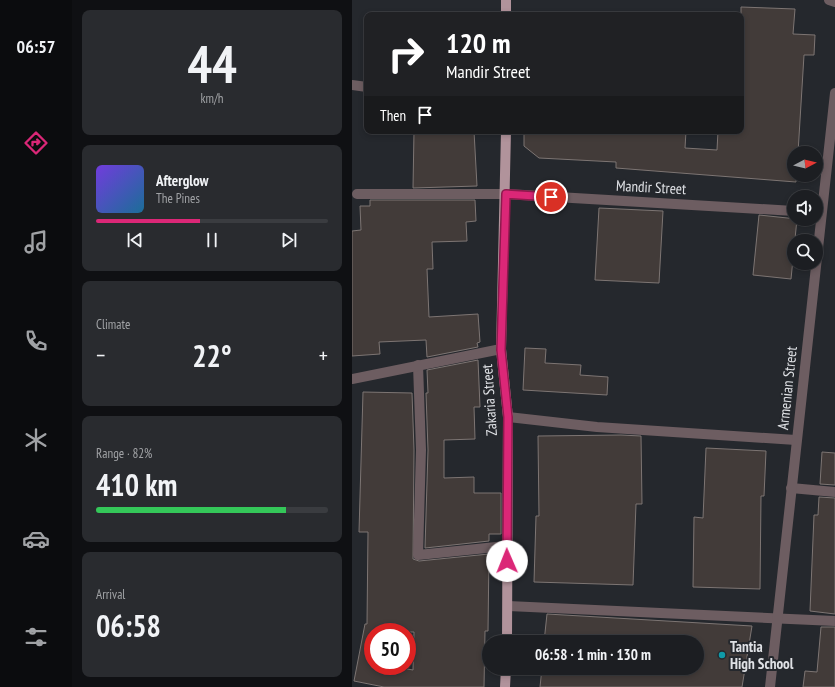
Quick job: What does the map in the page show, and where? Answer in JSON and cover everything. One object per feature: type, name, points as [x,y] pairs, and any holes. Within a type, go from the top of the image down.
[{"type":"main road","points":[[506,0],[506,12]]},
{"type":"main road","name":"Zakaria Street","points":[[506,134],[506,194],[501,350],[508,417],[506,546],[507,635]]},
{"type":"main road","points":[[506,675],[506,687]]},
{"type":"street","points":[[829,0],[835,2]]},
{"type":"street","points":[[352,85],[364,87]]},
{"type":"street","name":"Armenian Street","points":[[822,190],[835,93]]},
{"type":"street","name":"Mandir Street","points":[[357,194],[506,194],[787,211]]},
{"type":"street","name":"Armenian Street","points":[[770,687],[818,226]]},
{"type":"street","points":[[352,379],[501,350]]},
{"type":"street","points":[[418,365],[421,450],[418,555],[506,546]]},
{"type":"street","points":[[508,417],[597,427],[796,440]]},
{"type":"street","points":[[791,488],[835,492]]},
{"type":"street","points":[[508,606],[777,617],[835,621]]},
{"type":"building","points":[[741,7],[795,9],[793,34],[815,35],[814,55],[804,55],[798,146],[787,146],[787,181],[616,168],[616,162],[539,158],[524,146],[524,134],[686,134],[685,148],[717,150],[718,134],[744,134],[744,12],[741,12]]},
{"type":"building","points":[[414,134],[474,134],[477,186],[413,188]]},
{"type":"building","points":[[370,200],[475,200],[476,221],[466,222],[467,241],[432,242],[433,269],[427,269],[429,317],[478,314],[480,342],[477,343],[478,347],[427,357],[426,340],[379,342],[380,354],[352,356],[352,231],[361,230],[360,206],[370,206]]},
{"type":"building","points":[[599,208],[663,211],[659,283],[595,280]]},
{"type":"building","points":[[759,215],[787,218],[787,226],[796,226],[796,234],[787,234],[787,270],[792,270],[791,279],[753,275]]},
{"type":"building","points":[[525,348],[546,349],[545,363],[581,365],[580,375],[608,377],[607,395],[523,390]]},
{"type":"building","points":[[478,360],[480,407],[474,407],[475,439],[444,440],[444,478],[474,477],[474,493],[501,493],[501,534],[489,534],[489,541],[425,548],[428,450],[426,393],[428,393],[427,370]]},
{"type":"building","points":[[363,392],[412,393],[414,450],[413,559],[419,561],[489,554],[488,631],[485,631],[485,635],[482,635],[482,675],[484,675],[484,687],[384,687],[354,681],[364,629],[364,675],[416,675],[416,623],[367,623],[368,532],[359,532]]},
{"type":"building","points":[[538,436],[641,436],[642,504],[636,504],[633,585],[534,582],[536,516],[539,516]]},
{"type":"building","points":[[706,448],[766,451],[764,496],[761,496],[760,589],[693,587],[694,517],[703,518]]},
{"type":"building","points":[[822,452],[835,453],[835,485],[820,484]]},
{"type":"building","points":[[819,497],[835,498],[835,614],[810,611],[814,515],[818,515]]},
{"type":"building","name":"Tantia High School","points":[[547,614],[752,626],[742,687],[540,687],[541,675],[704,675],[704,635],[545,635]]},
{"type":"building","points":[[821,627],[835,627],[835,687],[803,687],[805,671],[817,672]]},
{"type":"place","name":"Tantia High School","points":[[722,655]]},
{"type":"route","points":[[507,561],[508,417],[501,350],[506,194],[551,197]]}]
